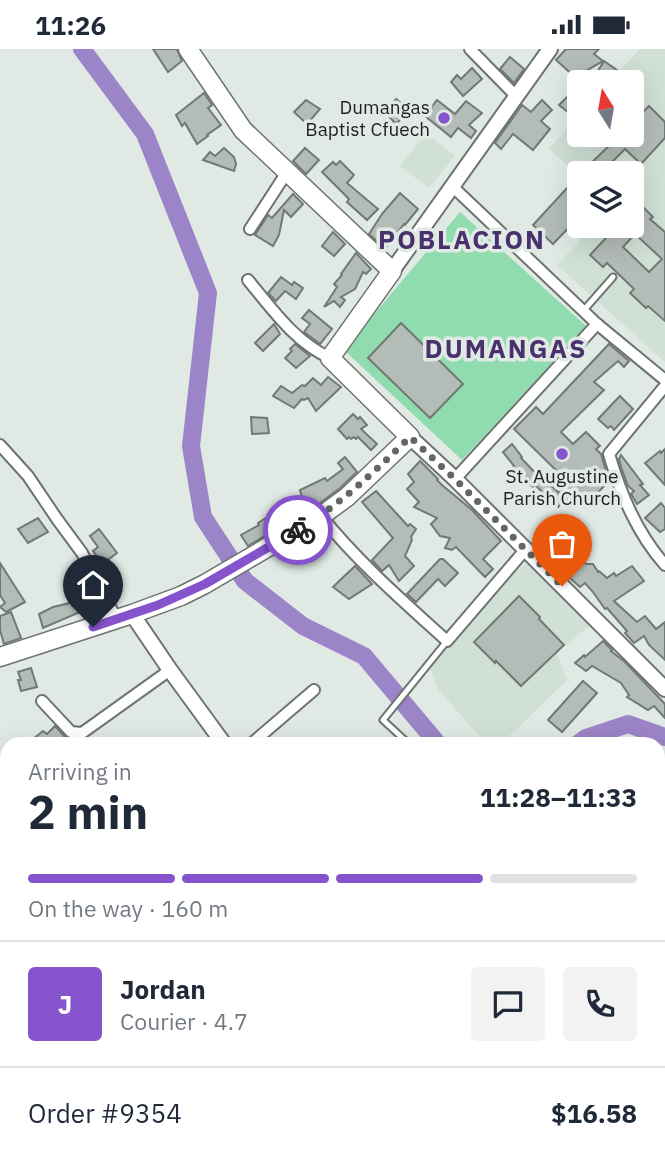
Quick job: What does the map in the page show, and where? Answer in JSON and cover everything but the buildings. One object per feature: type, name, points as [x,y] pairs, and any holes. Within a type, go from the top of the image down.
[{"type":"main road","points":[[0,657],[125,617],[205,584],[321,516],[347,496],[410,437],[330,358],[392,271],[243,130],[188,49]]},
{"type":"street","points":[[470,49],[516,96]]},
{"type":"street","points":[[392,271],[550,49]]},
{"type":"street","points":[[250,229],[287,172]]},
{"type":"street","points":[[452,186],[597,324],[665,383],[609,454],[620,490],[649,547],[665,565]]},
{"type":"street","points":[[248,280],[300,339],[330,358]]},
{"type":"street","points":[[455,479],[597,324]]},
{"type":"street","points":[[410,437],[665,689]]},
{"type":"street","points":[[0,445],[28,476],[125,617],[170,670],[218,737]]},
{"type":"street","points":[[321,516],[338,538],[389,589],[447,641],[525,549]]},
{"type":"street","points":[[42,701],[71,732],[82,733],[170,670]]},
{"type":"street","points":[[259,737],[314,690]]},
{"type":"lane","points":[[584,310],[613,277]]},
{"type":"lane","points":[[401,737],[383,720],[447,641]]},
{"type":"shaded area","points":[[640,49],[665,49],[665,362],[557,265],[583,238],[644,238],[644,161],[567,161],[567,165],[549,149],[567,129],[567,147],[644,147],[644,70],[621,70]]},
{"type":"shaded area","points":[[426,133],[455,156],[429,188],[400,166]]},
{"type":"shaded area","points":[[530,564],[592,623],[557,653],[567,680],[508,737],[480,737],[437,688],[430,667],[510,576],[523,565]]},
{"type":"green space","points":[[460,212],[586,326],[462,460],[344,350]]},
{"type":"waterway","points":[[82,49],[145,134],[208,293],[191,446],[203,517],[245,581],[303,626],[364,656],[432,737]]},
{"type":"waterway","points":[[589,737],[628,724],[665,737]]},
{"type":"way so far","points":[[298,530],[347,496],[410,437],[562,586]]},
{"type":"place","name":"Dumangas Baptist Cfuech","points":[[444,118]]},
{"type":"place","name":"St. Augustine Parish Church","points":[[562,454]]},
{"type":"district","name":"POBLACION","points":[[462,240]]},
{"type":"district","name":"DUMANGAS","points":[[506,349]]},
{"type":"route","points":[[93,627],[181,596],[298,530]]}]
